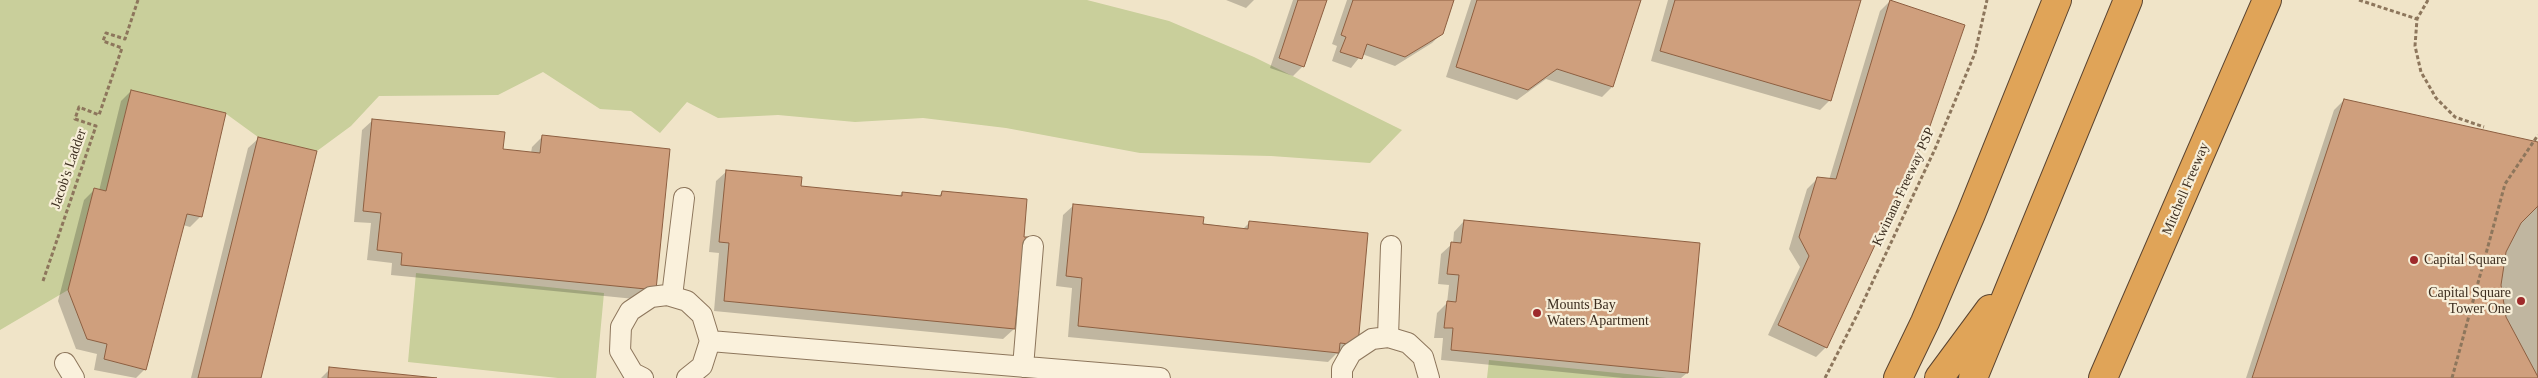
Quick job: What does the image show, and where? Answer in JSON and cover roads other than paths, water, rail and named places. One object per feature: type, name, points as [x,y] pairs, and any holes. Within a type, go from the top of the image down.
[{"type":"highway","points":[[1898,378],[1925,322],[1967,223],[2057,0]]},
{"type":"highway","points":[[1973,378],[2128,0]]},
{"type":"highway","name":"Mitchell Freeway","points":[[2103,378],[2268,0]]},
{"type":"highway","points":[[2118,378],[2174,219]]},
{"type":"highway","points":[[1939,378],[2015,275]]},
{"type":"lane","points":[[672,296],[684,198]]},
{"type":"lane","points":[[1023,367],[1033,246]]},
{"type":"lane","points":[[1388,337],[1391,246]]},
{"type":"lane","points":[[643,378],[633,373],[620,351],[621,327],[630,311],[651,297],[667,295],[687,301],[702,315],[710,341],[702,366],[687,378]]},
{"type":"lane","points":[[1342,378],[1342,369],[1351,353],[1372,339],[1388,337],[1408,343],[1424,357],[1430,378]]},
{"type":"lane","points":[[710,341],[1160,378]]},
{"type":"place","name":"Capital Square","points":[[2414,260]]},
{"type":"place","name":"Capital Square Tower One","points":[[2521,301]]},
{"type":"place","name":"Mounts Bay Waters Apartment","points":[[1537,313]]}]
